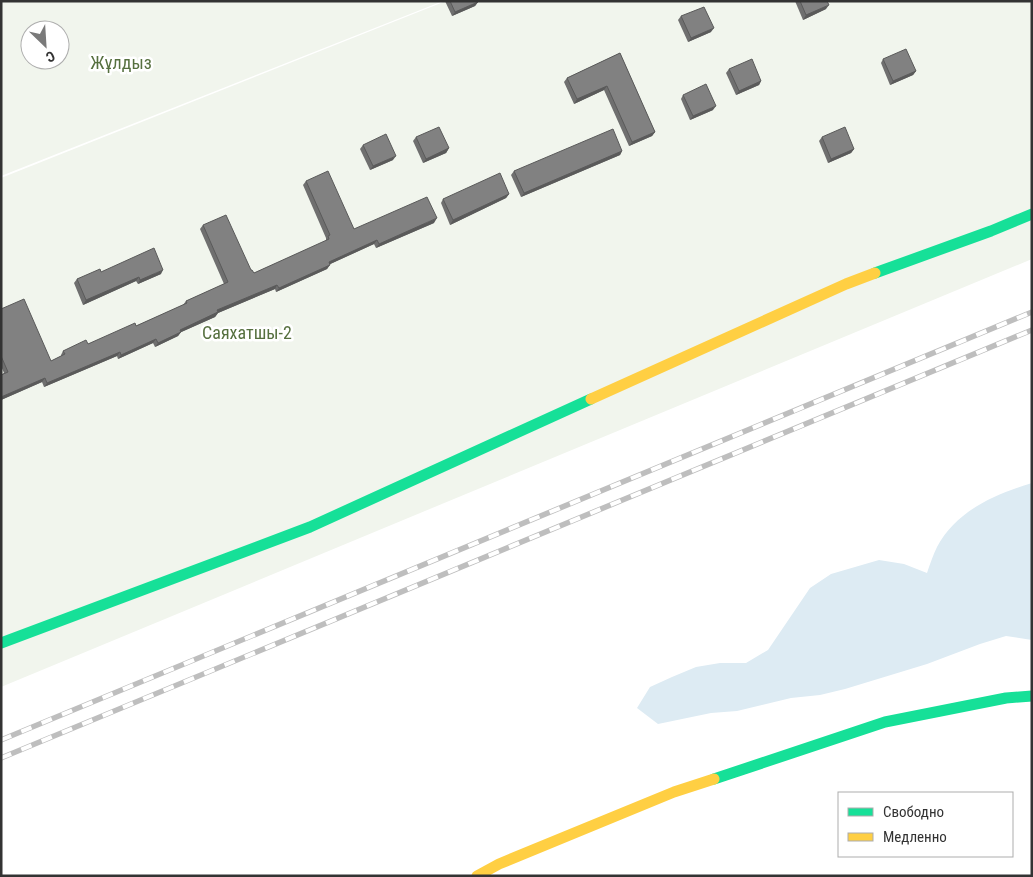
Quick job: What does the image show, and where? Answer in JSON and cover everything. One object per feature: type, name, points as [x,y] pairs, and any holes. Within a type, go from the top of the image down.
[{"type":"street","points":[[1,643],[310,527],[846,284],[1032,214]]},
{"type":"street","points":[[477,876],[499,864],[674,792],[885,722],[1006,698],[1032,696]]},
{"type":"green space","name":"Жұлдыз","points":[[1,1],[443,1],[1,176]]},
{"type":"green space","name":"Саяхатшы-2","points":[[446,1],[1032,1],[1032,259],[1,687],[1,178]]},
{"type":"shaded area","points":[[1032,483],[1032,640],[1006,636],[927,664],[845,689],[820,695],[791,698],[737,711],[711,713],[658,724],[637,708],[650,687],[672,677],[696,667],[720,663],[746,663],[768,650],[810,588],[831,574],[879,560],[904,564],[927,573],[936,550],[945,534],[955,523],[991,499]]},
{"type":"building","points":[[450,1],[477,1],[478,2],[455,12]]},
{"type":"building","points":[[800,1],[827,1],[829,5],[806,15]]},
{"type":"building","points":[[704,7],[714,28],[691,38],[681,16]]},
{"type":"building","points":[[906,49],[916,71],[893,81],[883,59]]},
{"type":"building","points":[[620,53],[655,132],[632,142],[607,86],[577,99],[567,78]]},
{"type":"building","points":[[752,59],[761,81],[739,91],[729,69]]},
{"type":"building","points":[[706,84],[716,106],[693,116],[683,95]]},
{"type":"building","points":[[439,127],[449,148],[426,159],[416,137]]},
{"type":"building","points":[[845,127],[854,149],[831,159],[822,137]]},
{"type":"building","points":[[613,129],[622,151],[524,193],[514,171]]},
{"type":"building","points":[[386,134],[396,156],[373,166],[363,145]]},
{"type":"building","points":[[328,171],[354,229],[427,197],[437,218],[379,244],[377,240],[329,262],[330,265],[279,288],[277,285],[217,310],[218,312],[158,343],[156,339],[121,355],[120,352],[47,383],[45,378],[1,397],[1,375],[8,372],[1,356],[1,309],[24,299],[51,361],[65,354],[63,351],[86,340],[88,344],[135,323],[136,326],[228,282],[203,225],[226,215],[254,273],[329,239],[328,236],[330,235],[306,181]]},
{"type":"building","points":[[500,173],[509,194],[453,220],[443,199]]},
{"type":"building","points":[[154,248],[163,270],[140,280],[139,277],[86,300],[77,279],[100,269],[101,272]]},
{"type":"railway","points":[[1,740],[1032,312]]},
{"type":"railway","points":[[1,758],[1032,330]]},
{"type":"traffic: fast","points":[[875,273],[1032,214]]},
{"type":"traffic: fast","points":[[1,643],[310,527],[591,399]]},
{"type":"traffic: fast","points":[[714,779],[885,722],[1006,698],[1032,696]]},
{"type":"traffic: slow","points":[[591,399],[846,284],[875,273]]},
{"type":"traffic: slow","points":[[477,876],[499,864],[674,792],[714,779]]}]
